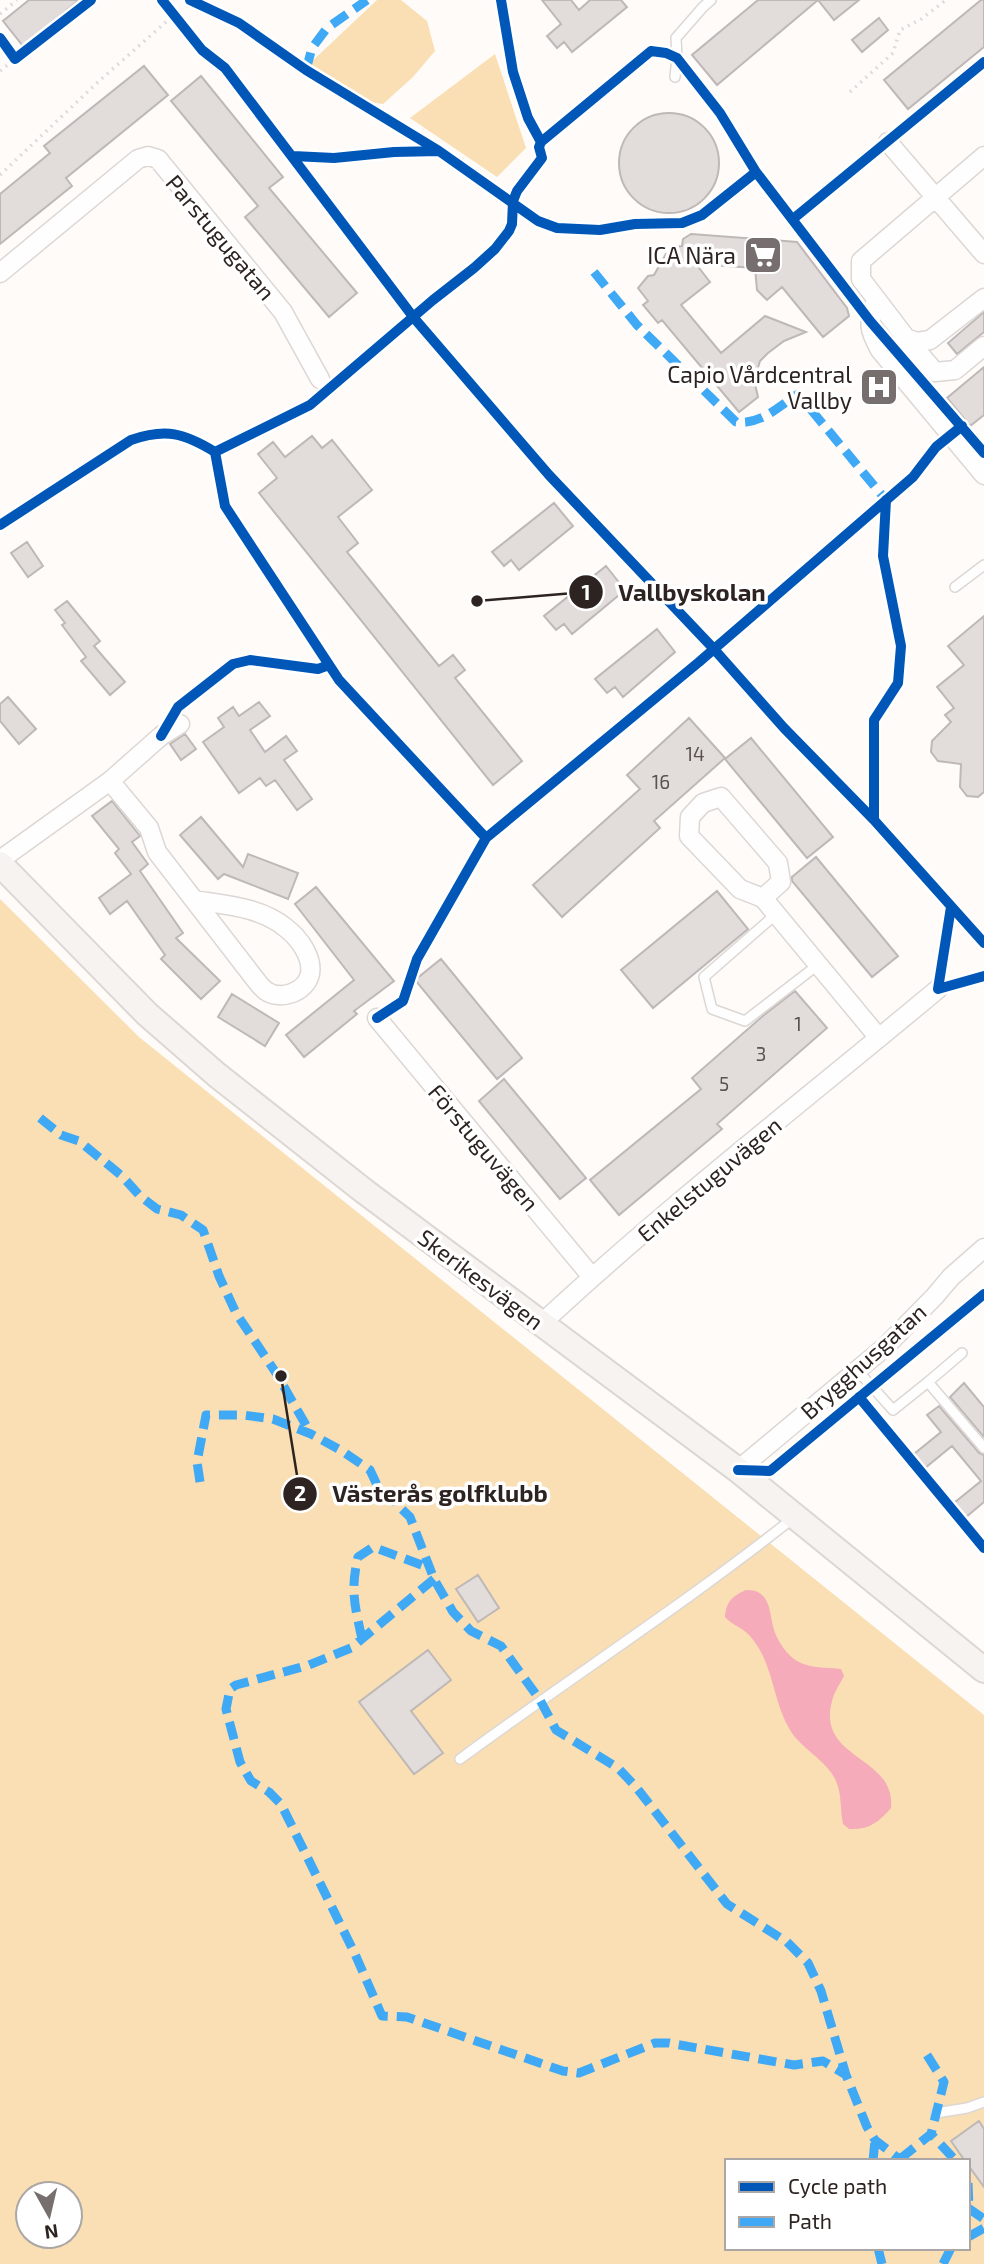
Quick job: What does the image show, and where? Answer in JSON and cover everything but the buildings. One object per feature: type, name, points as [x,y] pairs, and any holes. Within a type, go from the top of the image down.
[{"type":"street","points":[[888,142],[984,254]]},
{"type":"street","name":"Parstugugatan","points":[[0,273],[138,159],[148,156],[158,159],[284,312],[320,379]]},
{"type":"street","points":[[984,156],[861,261],[861,279],[935,372],[955,370],[984,346]]},
{"type":"street","points":[[906,338],[917,342],[930,340],[984,298]]},
{"type":"street","points":[[876,299],[870,321],[871,334],[880,350],[984,475]]},
{"type":"street","points":[[0,862],[110,781],[152,743],[180,724]]},
{"type":"street","points":[[110,781],[149,828],[157,852],[194,900],[266,991],[285,995],[294,993],[303,986],[310,975],[309,961],[304,947],[286,928],[255,911],[194,900]]},
{"type":"street","points":[[763,898],[781,882],[778,863],[721,797],[704,803],[690,817],[689,836],[740,889],[763,898],[879,1038]]},
{"type":"street","name":"Skerikesvägen","points":[[0,862],[147,1014],[217,1075],[363,1191],[738,1470],[984,1670]]},
{"type":"street","name":"Enkelstuguvägen","points":[[541,1324],[592,1277],[938,989]]},
{"type":"street","name":"Förstuguvägen","points":[[377,1018],[592,1277]]},
{"type":"street","name":"Brygghusgatan","points":[[738,1470],[885,1347],[951,1277],[984,1248]]},
{"type":"lane","points":[[674,77],[676,38],[707,2]]},
{"type":"lane","points":[[955,587],[984,565]]},
{"type":"lane","points":[[775,915],[704,976],[712,1009],[745,1021],[819,964]]},
{"type":"lane","points":[[857,1370],[893,1410],[962,1353]]},
{"type":"lane","points":[[928,1382],[984,1448]]},
{"type":"lane","points":[[460,1759],[744,1557],[796,1516]]},
{"type":"lane","points":[[936,2113],[984,2102]]},
{"type":"path","points":[[0,14],[17,0]]},
{"type":"path","points":[[850,92],[893,53],[900,30],[921,19],[946,0]]},
{"type":"path","points":[[0,175],[98,82],[175,15]]},
{"type":"path","points":[[8,48],[15,59]]},
{"type":"path","points":[[0,71],[26,51]]},
{"type":"shaded area","points":[[377,0],[401,0],[427,21],[435,51],[413,77],[383,104],[369,102],[308,65]]},
{"type":"shaded area","points":[[495,54],[526,148],[497,177],[410,118]]},
{"type":"shaded area","points":[[0,899],[139,1037],[984,1715],[984,2264],[0,2264]]},
{"type":"shaded area","points":[[746,1590],[760,1593],[765,1598],[776,1635],[793,1658],[802,1664],[841,1669],[844,1676],[833,1698],[830,1720],[835,1735],[845,1747],[882,1777],[889,1791],[891,1808],[873,1824],[849,1829],[843,1824],[836,1781],[790,1730],[758,1647],[747,1633],[725,1617],[731,1600]]},
{"type":"marked path","points":[[306,70],[312,48],[327,28],[367,0]]},
{"type":"marked path","points":[[594,272],[637,325],[736,422],[761,418],[798,394],[886,500],[885,507]]},
{"type":"marked path","points":[[40,1118],[61,1135],[79,1141],[157,1209],[181,1215],[203,1230],[219,1276],[236,1313],[276,1373],[311,1434]]},
{"type":"marked path","points":[[200,1482],[197,1462],[206,1415],[243,1415],[273,1419],[311,1434],[370,1470],[377,1485],[410,1517],[434,1579],[453,1612],[471,1631],[501,1646],[540,1700],[556,1730],[618,1768],[636,1787],[727,1904],[787,1942],[808,1963],[821,1991],[846,2075],[867,2127],[875,2140],[899,2159]]},
{"type":"marked path","points":[[362,1639],[354,1589],[358,1557],[373,1547],[430,1568]]},
{"type":"marked path","points":[[434,1579],[351,1648],[309,1665],[236,1685],[230,1689],[226,1709],[240,1762],[251,1781],[269,1792],[281,1804],[355,1954],[382,2016],[407,2017],[563,2071],[579,2073],[655,2043],[669,2043],[794,2065],[823,2061],[846,2075]]},
{"type":"marked path","points":[[927,2055],[944,2082],[931,2134]]},
{"type":"marked path","points":[[900,2159],[931,2134],[954,2159]]},
{"type":"marked path","points":[[873,2159],[875,2140]]},
{"type":"marked path","points":[[970,2209],[984,2219]]},
{"type":"marked path","points":[[970,2236],[984,2228]]},
{"type":"marked path","points":[[878,2250],[882,2264]]},
{"type":"marked path","points":[[943,2264],[950,2250]]},
{"type":"cycle path","points":[[0,38],[15,59],[91,0]]},
{"type":"cycle path","points":[[162,0],[202,50],[225,68],[414,318],[549,475],[713,648],[784,728],[874,820],[984,943]]},
{"type":"cycle path","points":[[190,0],[239,23],[306,70],[439,151],[538,221],[557,228],[600,230],[635,224],[682,223],[702,215],[756,172]]},
{"type":"cycle path","points":[[215,452],[310,405],[474,268],[495,249],[509,231],[517,191],[542,158],[539,147],[541,142],[528,118],[513,72],[501,0]]},
{"type":"cycle path","points":[[541,142],[651,51],[677,58],[720,113],[756,172],[870,321],[984,453]]},
{"type":"cycle path","points":[[793,219],[984,62]]},
{"type":"cycle path","points":[[293,156],[334,158],[439,151]]},
{"type":"cycle path","points":[[377,1018],[403,1001],[417,959],[486,838],[699,662],[913,477],[936,447],[962,426]]},
{"type":"cycle path","points":[[0,525],[131,440],[155,434],[174,434],[194,440],[215,452],[225,506],[339,680],[486,838]]},
{"type":"cycle path","points":[[874,820],[874,720],[898,683],[901,646],[883,556],[886,500]]},
{"type":"cycle path","points":[[161,736],[178,707],[233,664],[250,660],[318,669],[329,665]]},
{"type":"cycle path","points":[[951,907],[938,989],[984,976]]},
{"type":"cycle path","points":[[738,1470],[770,1471],[984,1294]]},
{"type":"cycle path","points":[[859,1397],[984,1548]]},
{"type":"place","name":"ICA Nära","points":[[763,255]]},
{"type":"place","name":"Capio Vårdcentral Vallby","points":[[879,387]]},
{"type":"place","name":"Vallbyskolan","points":[[477,601]]},
{"type":"place","name":"Västerås golfklubb","points":[[281,1376]]}]
